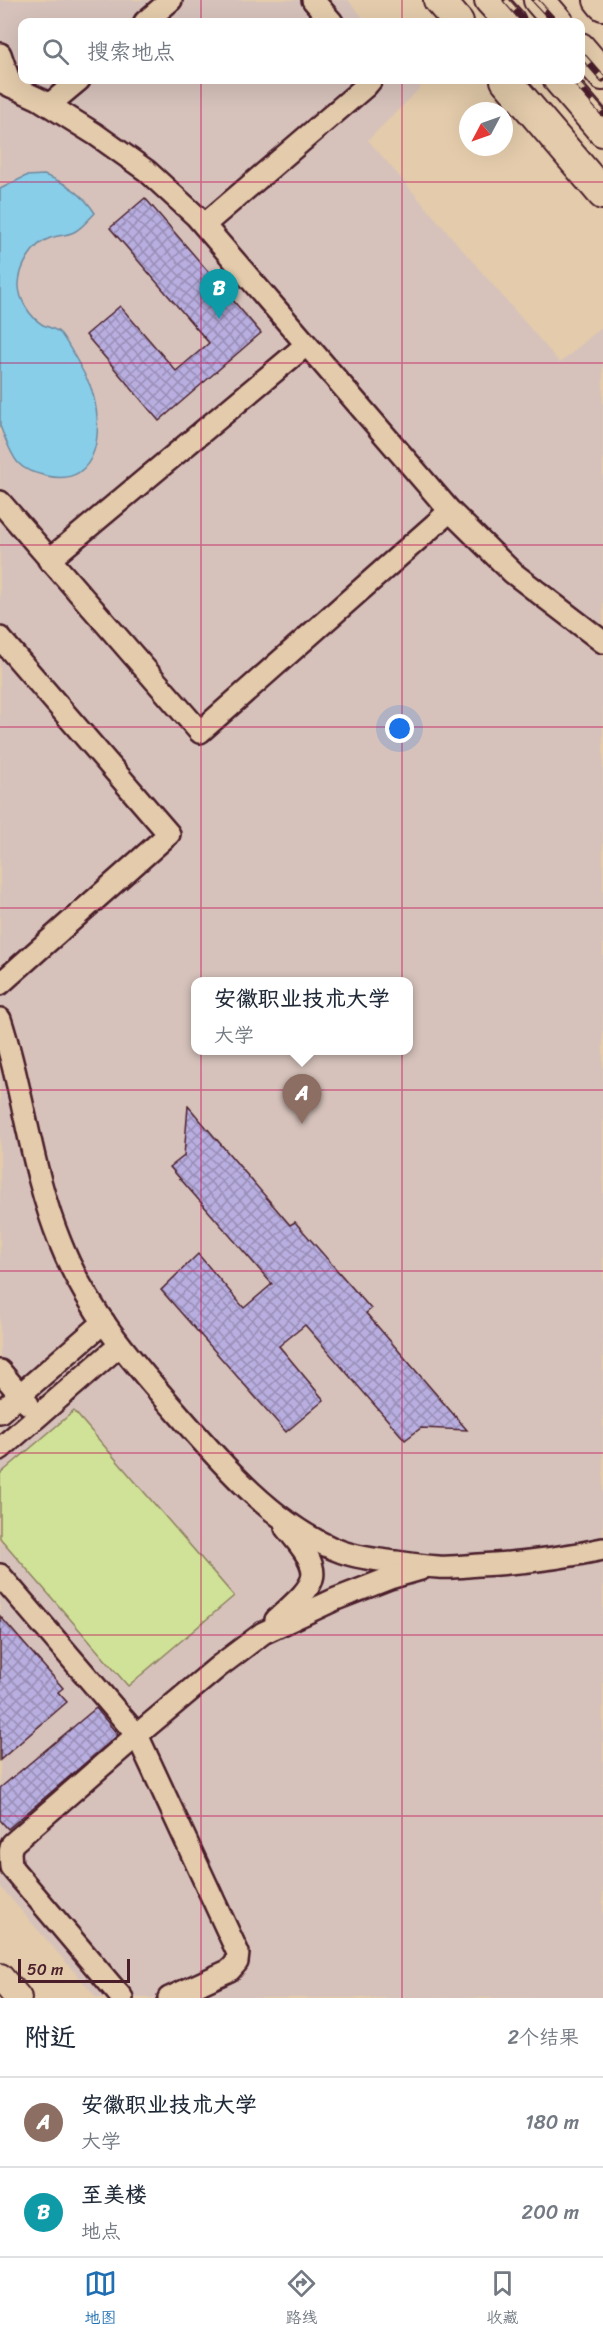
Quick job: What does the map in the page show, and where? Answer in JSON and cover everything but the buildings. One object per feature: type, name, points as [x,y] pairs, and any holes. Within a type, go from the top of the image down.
[{"type":"highway","points":[[439,0],[455,18]]},
{"type":"highway","points":[[490,0],[506,18]]},
{"type":"highway","points":[[539,0],[555,18]]},
{"type":"highway","points":[[599,0],[603,5]]},
{"type":"highway","points":[[585,54],[603,75]]},
{"type":"highway","points":[[509,84],[603,194]]},
{"type":"highway","points":[[562,84],[603,131]]},
{"type":"main road","points":[[0,1977],[18,1998]]},
{"type":"lane","points":[[150,18],[171,0]]},
{"type":"lane","points":[[313,0],[329,18]]},
{"type":"lane","points":[[0,54],[6,83],[49,105],[147,171],[204,225],[450,511],[513,573],[603,642]]},
{"type":"lane","points":[[49,105],[74,84]]},
{"type":"lane","points":[[204,225],[368,84]]},
{"type":"lane","points":[[49,560],[306,345]]},
{"type":"lane","points":[[0,502],[200,732],[450,511]]},
{"type":"lane","points":[[0,638],[169,834],[0,984]]},
{"type":"lane","points":[[2,1030],[46,1201],[59,1241],[73,1273],[132,1362],[212,1453],[268,1507],[305,1550],[313,1566],[314,1574],[306,1593],[263,1633],[218,1667],[137,1735],[12,1844],[5,1864],[122,1998]]},
{"type":"lane","points":[[0,1412],[104,1322]]},
{"type":"lane","points":[[0,1449],[120,1345]]},
{"type":"lane","points":[[0,1371],[39,1416]]},
{"type":"lane","points":[[268,1507],[308,1534],[342,1552],[374,1560],[430,1566],[529,1562],[603,1549]]},
{"type":"lane","points":[[263,1633],[368,1587],[430,1566]]},
{"type":"lane","points":[[0,1575],[137,1735],[238,1953],[237,1962],[230,1970],[169,1998]]},
{"type":"shaded area","points":[[0,0],[348,0],[364,18],[18,18],[18,84],[418,84],[421,87],[368,140],[560,363],[603,326],[603,1998],[97,1998],[0,1886]]},
{"type":"green space","points":[[74,1411],[234,1596],[128,1686],[0,1538],[0,1474]]},
{"type":"water","points":[[44,175],[73,190],[95,213],[74,232],[51,238],[37,246],[24,264],[19,283],[20,295],[29,312],[38,322],[58,332],[67,343],[91,388],[95,403],[97,435],[94,450],[88,463],[78,473],[65,477],[47,476],[21,466],[13,455],[0,426],[0,189],[26,176]]},
{"type":"railway","points":[[506,0],[522,18]]},
{"type":"railway","points":[[535,0],[551,18]]},
{"type":"railway","points":[[585,59],[603,79]]},
{"type":"railway","points":[[578,84],[603,113]]},
{"type":"place","name":"至美楼","points":[[219,319]]},
{"type":"place","name":"安徽职业技术大学","points":[[302,1124]]}]
